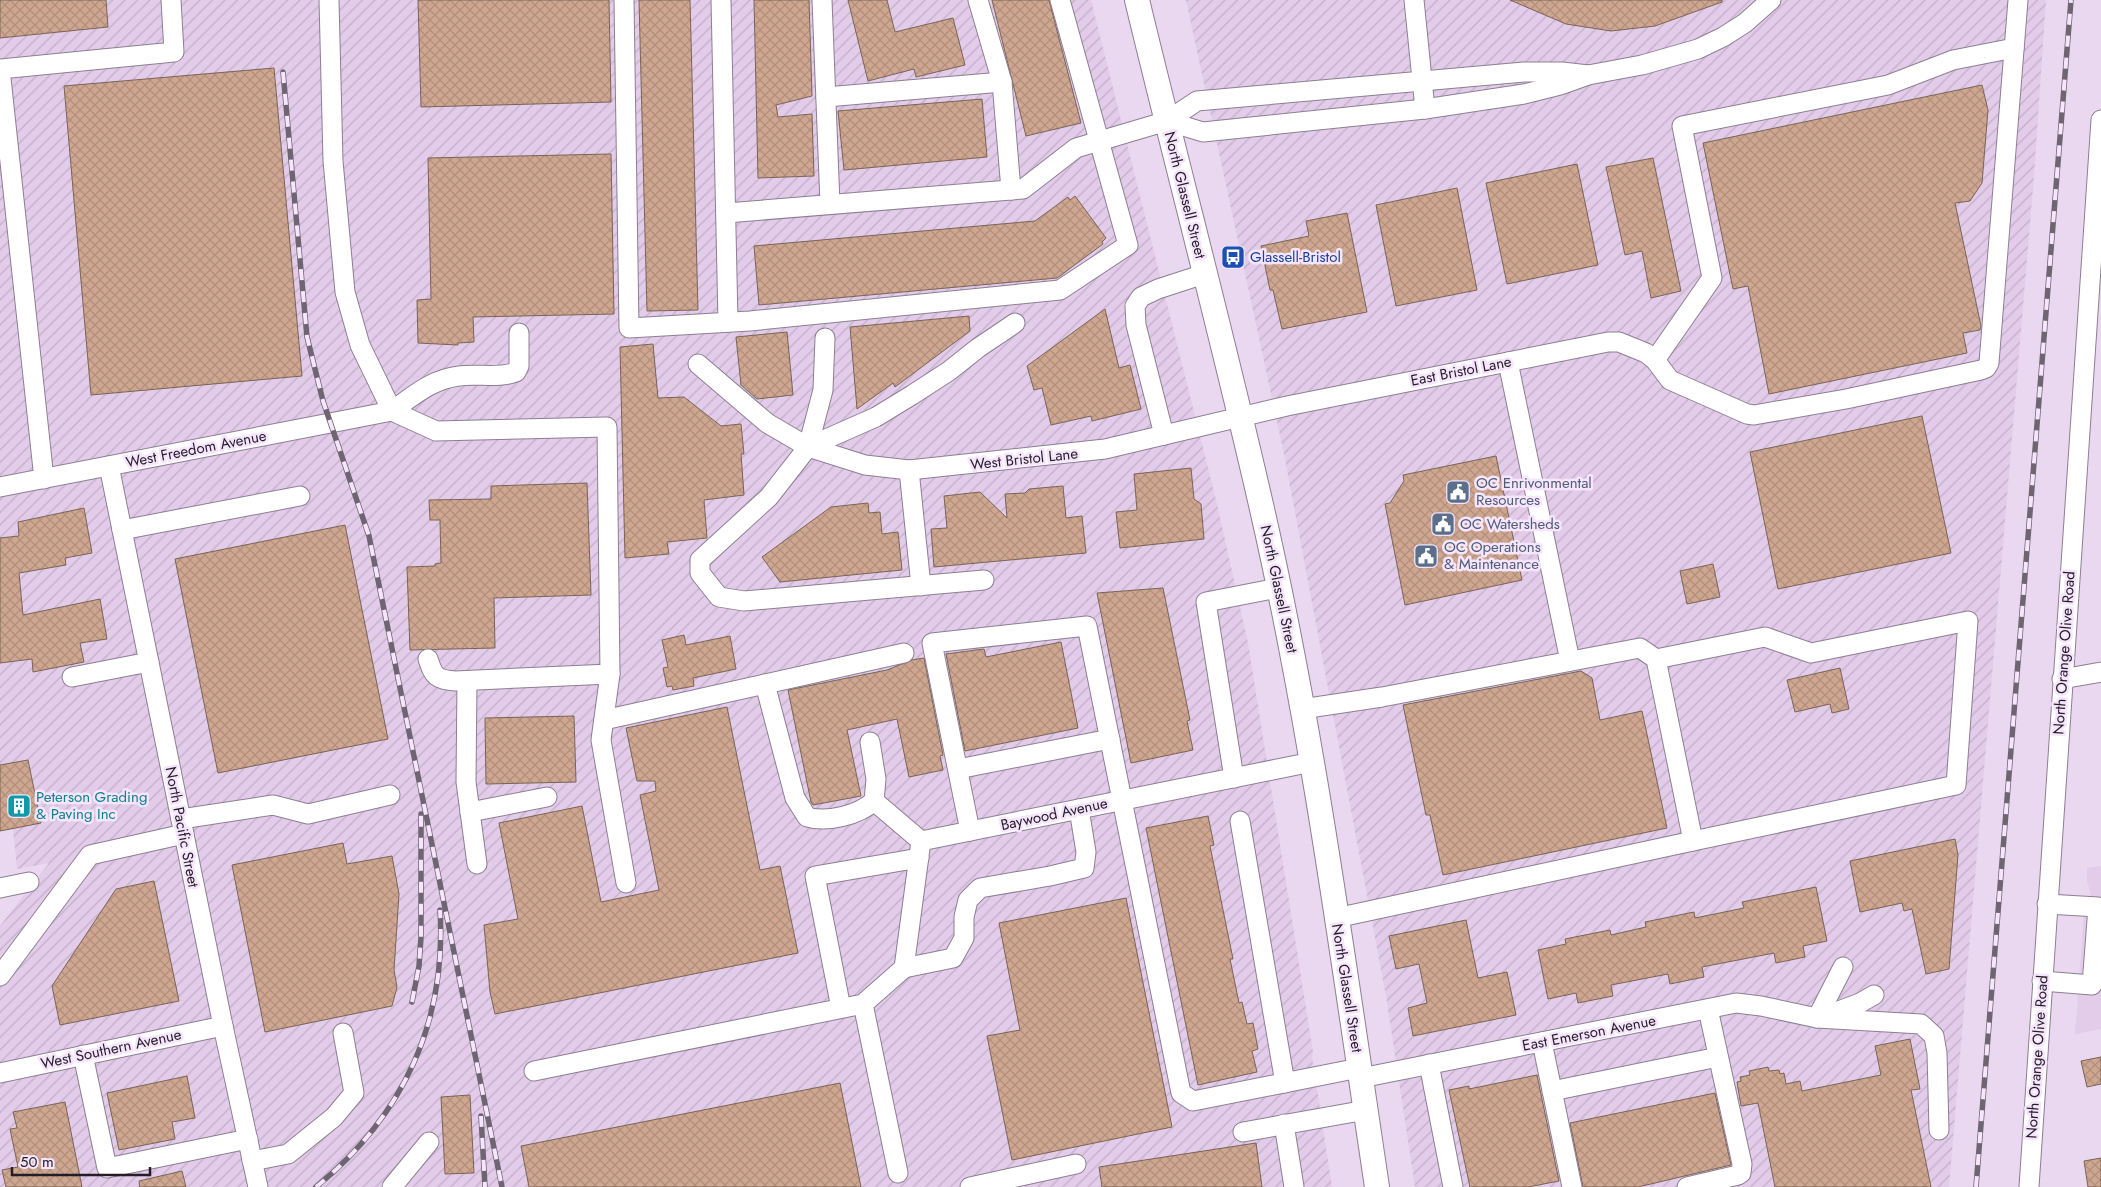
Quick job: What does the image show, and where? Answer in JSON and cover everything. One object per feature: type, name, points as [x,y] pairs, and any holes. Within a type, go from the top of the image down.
[{"type":"main road","name":"North Glassell Street","points":[[1137,0],[1262,509],[1278,588],[1312,762],[1377,1187]]},
{"type":"street","points":[[44,479],[0,68],[174,52],[171,0]]},
{"type":"street","points":[[329,0],[333,161],[345,292],[360,345],[392,411],[436,431],[607,427],[610,674],[601,740],[626,883]]},
{"type":"street","points":[[624,0],[629,328],[728,322],[1060,290],[1128,245],[1060,0]]},
{"type":"street","points":[[721,0],[728,322]]},
{"type":"street","points":[[822,0],[830,204]]},
{"type":"street","points":[[978,0],[1002,82],[1010,190]]},
{"type":"street","points":[[1414,0],[1426,109]]},
{"type":"street","points":[[1167,121],[1203,132],[1426,109],[1524,94],[1560,85],[1588,75],[1642,65],[1698,49],[1724,37],[1745,23],[1771,0]]},
{"type":"street","points":[[1655,360],[1712,278],[1682,126],[1888,85],[1953,60],[2014,48],[2018,0]]},
{"type":"street","name":"East Bristol Lane","points":[[1239,416],[1608,342],[1619,342],[1633,346],[1655,360],[1670,380],[1747,414],[1761,415],[1986,368],[1990,353],[2014,48]]},
{"type":"street","points":[[726,213],[1023,189],[1076,148],[1167,121],[1197,101],[1524,72],[1562,72],[1588,75]]},
{"type":"street","points":[[826,97],[1002,82]]},
{"type":"street","name":"North Orange Olive Road","points":[[2029,1187],[2062,679],[2093,335],[2101,120]]},
{"type":"street","points":[[1164,435],[1136,326],[1135,306],[1141,297],[1158,289],[1204,274]]},
{"type":"street","points":[[808,447],[876,417],[949,372],[978,348],[1015,323]]},
{"type":"street","points":[[392,411],[435,381],[460,376],[507,375],[516,372],[519,366],[519,333]]},
{"type":"street","points":[[825,338],[823,390],[808,447],[769,497],[700,560],[700,573],[719,597],[744,600],[984,580]]},
{"type":"street","points":[[1508,362],[1570,662]]},
{"type":"street","name":"West Bristol Lane","points":[[698,364],[766,424],[808,447],[865,465],[909,470],[1085,453],[1239,416]]},
{"type":"street","name":"West Freedom Avenue","points":[[0,487],[392,411]]},
{"type":"street","name":"North Pacific Street","points":[[109,466],[223,1026],[258,1187]]},
{"type":"street","points":[[909,470],[921,586]]},
{"type":"street","points":[[122,530],[300,496]]},
{"type":"street","points":[[1234,778],[1206,602],[1278,588]]},
{"type":"street","points":[[1336,918],[1956,785],[1968,621],[1811,653],[1765,637],[1656,659]]},
{"type":"street","name":"East Emerson Avenue","points":[[958,769],[932,643],[1088,626],[1181,1093],[1193,1101],[1285,1083],[1429,1064],[1736,1003],[1761,1006],[1817,1018],[1921,1024],[1934,1036],[1937,1053],[1939,1130]]},
{"type":"street","points":[[1302,709],[1382,697],[1640,648],[1656,659],[1693,841]]},
{"type":"street","points":[[604,720],[904,653]]},
{"type":"street","points":[[428,659],[433,674],[441,680],[466,681],[610,674]]},
{"type":"street","points":[[72,677],[149,662]]},
{"type":"street","points":[[2062,679],[2101,672]]},
{"type":"street","points":[[466,681],[466,782],[478,864]]},
{"type":"street","points":[[765,684],[795,798],[807,817],[815,820],[851,815],[866,809],[874,801],[876,779],[870,742]]},
{"type":"street","points":[[970,831],[958,769],[1110,739]]},
{"type":"street","name":"Baywood Avenue","points":[[841,1008],[815,876],[920,850],[970,831],[1312,762]]},
{"type":"street","points":[[0,976],[90,855],[182,826],[273,805],[308,814],[390,796]]},
{"type":"street","points":[[470,812],[547,797]]},
{"type":"street","points":[[874,801],[920,850],[904,968]]},
{"type":"street","points":[[534,1071],[863,1004],[904,968],[953,958],[964,938],[964,917],[968,900],[980,888],[1084,868],[1086,852],[1079,809]]},
{"type":"street","points":[[1240,821],[1285,1083]]},
{"type":"street","points":[[0,888],[29,882]]},
{"type":"street","points":[[2042,981],[2092,984],[2100,906],[2047,904]]},
{"type":"street","points":[[1817,1018],[1843,967]]},
{"type":"street","points":[[1817,1018],[1860,1003],[1874,995]]},
{"type":"street","points":[[863,1004],[898,1173]]},
{"type":"street","points":[[1687,1187],[1738,1175],[1742,1170],[1708,1009]]},
{"type":"street","name":"West Southern Avenue","points":[[0,1073],[223,1026]]},
{"type":"street","points":[[252,1161],[288,1154],[334,1117],[354,1093],[343,1033]]},
{"type":"street","points":[[1542,1042],[1572,1187]]},
{"type":"street","points":[[83,1055],[107,1168],[248,1139]]},
{"type":"street","points":[[1552,1091],[1718,1057]]},
{"type":"street","points":[[1429,1064],[1453,1187]]},
{"type":"street","points":[[1243,1132],[1366,1110]]},
{"type":"street","points":[[1284,1124],[1294,1187]]},
{"type":"street","points":[[392,1187],[429,1142]]},
{"type":"street","points":[[970,1187],[1076,1164]]},
{"type":"shaded area","points":[[0,0],[1091,0],[1217,504],[1248,643],[1313,1052],[1312,1057],[1332,1187],[0,1187],[0,926],[49,863],[17,869],[13,829],[0,831]]},
{"type":"shaded area","points":[[1186,0],[2046,0],[2034,176],[1949,1187],[1415,1187],[1386,996],[1284,454]]},
{"type":"shaded area","points":[[2101,866],[2101,1029],[2075,1034],[2085,899],[2091,895],[2087,881],[2087,868]]},
{"type":"building","points":[[0,0],[106,0],[108,27],[0,38]]},
{"type":"building","points":[[418,0],[609,0],[611,102],[421,107]]},
{"type":"building","points":[[639,0],[690,0],[698,310],[647,311]]},
{"type":"building","points":[[754,0],[809,0],[812,96],[776,105],[778,117],[812,114],[814,176],[758,178]]},
{"type":"building","points":[[848,0],[887,0],[895,32],[953,18],[965,65],[916,77],[914,69],[868,81]]},
{"type":"building","points":[[992,0],[1049,0],[1081,123],[1026,136]]},
{"type":"building","points":[[1510,0],[1722,0],[1722,2],[1655,26],[1611,31],[1566,24]]},
{"type":"building","points":[[274,68],[302,376],[91,395],[64,86]]},
{"type":"building","points":[[1982,85],[1988,110],[1982,183],[1970,201],[1955,203],[1981,326],[1980,330],[1963,333],[1967,353],[1769,394],[1748,286],[1733,289],[1703,143]]},
{"type":"building","points":[[982,99],[987,157],[844,170],[838,111]]},
{"type":"building","points":[[611,154],[614,314],[473,317],[474,342],[458,343],[458,345],[418,343],[417,300],[431,299],[428,158]]},
{"type":"building","points":[[1653,158],[1681,291],[1651,298],[1642,251],[1625,255],[1606,167]]},
{"type":"building","points":[[1577,164],[1598,265],[1507,284],[1486,183]]},
{"type":"building","points":[[1457,188],[1477,290],[1396,306],[1376,205]]},
{"type":"building","points":[[1075,196],[1106,238],[1102,242],[1103,244],[1057,278],[759,305],[754,246],[1035,221],[1068,197],[1070,200]]},
{"type":"building","points":[[1347,213],[1367,312],[1282,329],[1273,290],[1270,290],[1261,246],[1309,236],[1306,221]]},
{"type":"building","points":[[1105,309],[1119,368],[1130,365],[1141,409],[1092,421],[1091,416],[1051,425],[1042,388],[1034,390],[1027,366]]},
{"type":"building","points":[[969,316],[970,331],[895,387],[893,383],[857,409],[850,327]]},
{"type":"building","points":[[787,332],[793,395],[757,399],[741,385],[736,337]]},
{"type":"building","points":[[653,344],[658,398],[684,397],[721,426],[741,424],[744,454],[741,454],[744,495],[704,500],[707,538],[667,542],[669,554],[625,558],[620,347]]},
{"type":"building","points":[[1922,416],[1951,553],[1778,589],[1750,452]]},
{"type":"building","points":[[1496,456],[1522,580],[1405,605],[1385,504],[1390,503],[1404,481],[1403,475]]},
{"type":"building","points":[[1191,468],[1194,499],[1201,504],[1204,539],[1120,548],[1116,512],[1137,510],[1134,474]]},
{"type":"building","points":[[587,483],[591,595],[494,598],[495,648],[410,650],[407,567],[435,566],[435,564],[441,563],[440,520],[430,520],[429,500],[491,499],[491,486]]},
{"type":"building","points":[[1063,486],[1066,518],[1082,516],[1086,553],[934,567],[931,529],[947,528],[944,496],[980,492],[1007,518],[1005,494],[1025,493],[1029,489]]},
{"type":"building","points":[[868,503],[869,513],[880,512],[882,534],[898,532],[902,570],[780,582],[762,557],[831,507]]},
{"type":"building","points":[[84,508],[92,553],[65,558],[66,565],[19,573],[23,615],[100,599],[107,639],[80,643],[84,662],[33,672],[32,659],[0,663],[0,538],[19,536],[18,522]]},
{"type":"building","points":[[345,525],[388,739],[218,773],[175,559]]},
{"type":"building","points":[[1713,564],[1720,597],[1687,604],[1680,571]]},
{"type":"building","points":[[1163,588],[1190,720],[1187,721],[1193,750],[1131,763],[1097,593]]},
{"type":"building","points":[[684,635],[686,645],[730,636],[736,669],[693,678],[694,686],[673,690],[672,686],[667,687],[663,668],[668,667],[662,640]]},
{"type":"building","points":[[1061,642],[1078,728],[965,751],[946,654],[984,649],[986,657]]},
{"type":"building","points":[[924,658],[943,755],[940,756],[943,770],[909,777],[897,719],[847,730],[861,796],[813,805],[788,690],[887,670],[912,660]]},
{"type":"building","points":[[1840,668],[1849,709],[1832,713],[1830,704],[1795,712],[1787,680]]},
{"type":"building","points":[[1581,671],[1592,678],[1600,720],[1642,711],[1667,828],[1443,875],[1430,815],[1426,815],[1403,705]]},
{"type":"building","points":[[727,707],[760,870],[780,866],[798,953],[495,1014],[490,992],[484,925],[518,919],[499,823],[582,806],[601,902],[659,890],[640,795],[656,791],[655,781],[637,781],[626,728]]},
{"type":"building","points":[[574,716],[576,782],[486,784],[485,718]]},
{"type":"building","name":"Peterson Grading & Paving Inc","points":[[28,760],[41,823],[0,831],[0,765]]},
{"type":"building","points":[[1208,816],[1214,845],[1210,846],[1233,959],[1230,959],[1239,1003],[1242,1002],[1247,1024],[1253,1023],[1258,1049],[1252,1051],[1257,1072],[1198,1085],[1146,828]]},
{"type":"building","points":[[1955,839],[1958,855],[1949,969],[1926,974],[1912,909],[1904,911],[1902,903],[1860,912],[1850,861]]},
{"type":"building","points":[[343,843],[347,864],[392,856],[399,894],[394,970],[397,987],[392,1006],[265,1032],[232,865]]},
{"type":"building","points":[[154,881],[179,1001],[60,1025],[52,986],[116,889]]},
{"type":"building","points":[[1816,887],[1827,941],[1803,946],[1805,957],[1776,963],[1774,953],[1702,967],[1704,977],[1670,984],[1668,974],[1611,985],[1613,996],[1578,1003],[1576,993],[1548,999],[1538,950],[1566,944],[1565,939],[1610,930],[1611,935],[1646,927],[1645,922],[1694,912],[1695,918],[1744,908],[1742,902]]},
{"type":"building","points":[[1126,898],[1172,1127],[1012,1160],[987,1036],[1020,1030],[999,923]]},
{"type":"building","points":[[1466,920],[1478,978],[1507,972],[1516,1015],[1413,1036],[1408,1008],[1427,1003],[1419,964],[1396,969],[1389,936]]},
{"type":"building","points":[[1910,1039],[1920,1089],[1911,1090],[1931,1187],[1775,1187],[1758,1103],[1741,1106],[1737,1082],[1741,1081],[1740,1077],[1750,1075],[1749,1071],[1768,1067],[1769,1071],[1779,1070],[1780,1074],[1784,1073],[1786,1084],[1800,1081],[1802,1091],[1881,1075],[1875,1046]]},
{"type":"building","points":[[2101,1057],[2101,1084],[2087,1087],[2081,1061]]},
{"type":"building","points":[[1537,1075],[1559,1181],[1528,1187],[1470,1187],[1449,1090],[1469,1086],[1469,1089]]},
{"type":"building","points":[[187,1076],[195,1118],[172,1122],[175,1139],[119,1150],[107,1093]]},
{"type":"building","points":[[840,1083],[861,1187],[529,1187],[521,1146]]},
{"type":"building","points":[[1715,1093],[1731,1165],[1638,1187],[1583,1187],[1570,1123]]},
{"type":"building","points":[[470,1095],[474,1173],[445,1174],[441,1097]]},
{"type":"building","points":[[65,1102],[82,1187],[6,1187],[2,1170],[18,1167],[10,1129],[17,1128],[13,1112]]},
{"type":"building","points":[[1256,1143],[1262,1187],[1102,1187],[1099,1167]]},
{"type":"building","points":[[2101,1158],[2101,1187],[2088,1187],[2084,1161]]},
{"type":"building","points":[[182,1171],[186,1187],[140,1187],[139,1181]]},
{"type":"railway","points":[[1976,1187],[2071,0]]},
{"type":"railway","points":[[283,72],[307,337],[323,401],[369,536],[502,1187]]},
{"type":"railway","points":[[412,1002],[419,966],[421,937],[421,814]]},
{"type":"railway","points":[[316,1187],[347,1159],[373,1130],[395,1098],[413,1064],[427,1028],[436,991],[440,951],[440,910]]},
{"type":"railway","points":[[481,1116],[485,1187]]},
{"type":"place","name":"Glassell-Bristol","points":[[1233,257]]},
{"type":"place","name":"OC Enrivonmental Resources","points":[[1458,492]]},
{"type":"place","name":"OC Watersheds","points":[[1443,524]]},
{"type":"place","name":"OC Operations & Maintenance","points":[[1426,556]]},
{"type":"place","name":"Peterson Grading & Paving Inc","points":[[19,806]]}]
